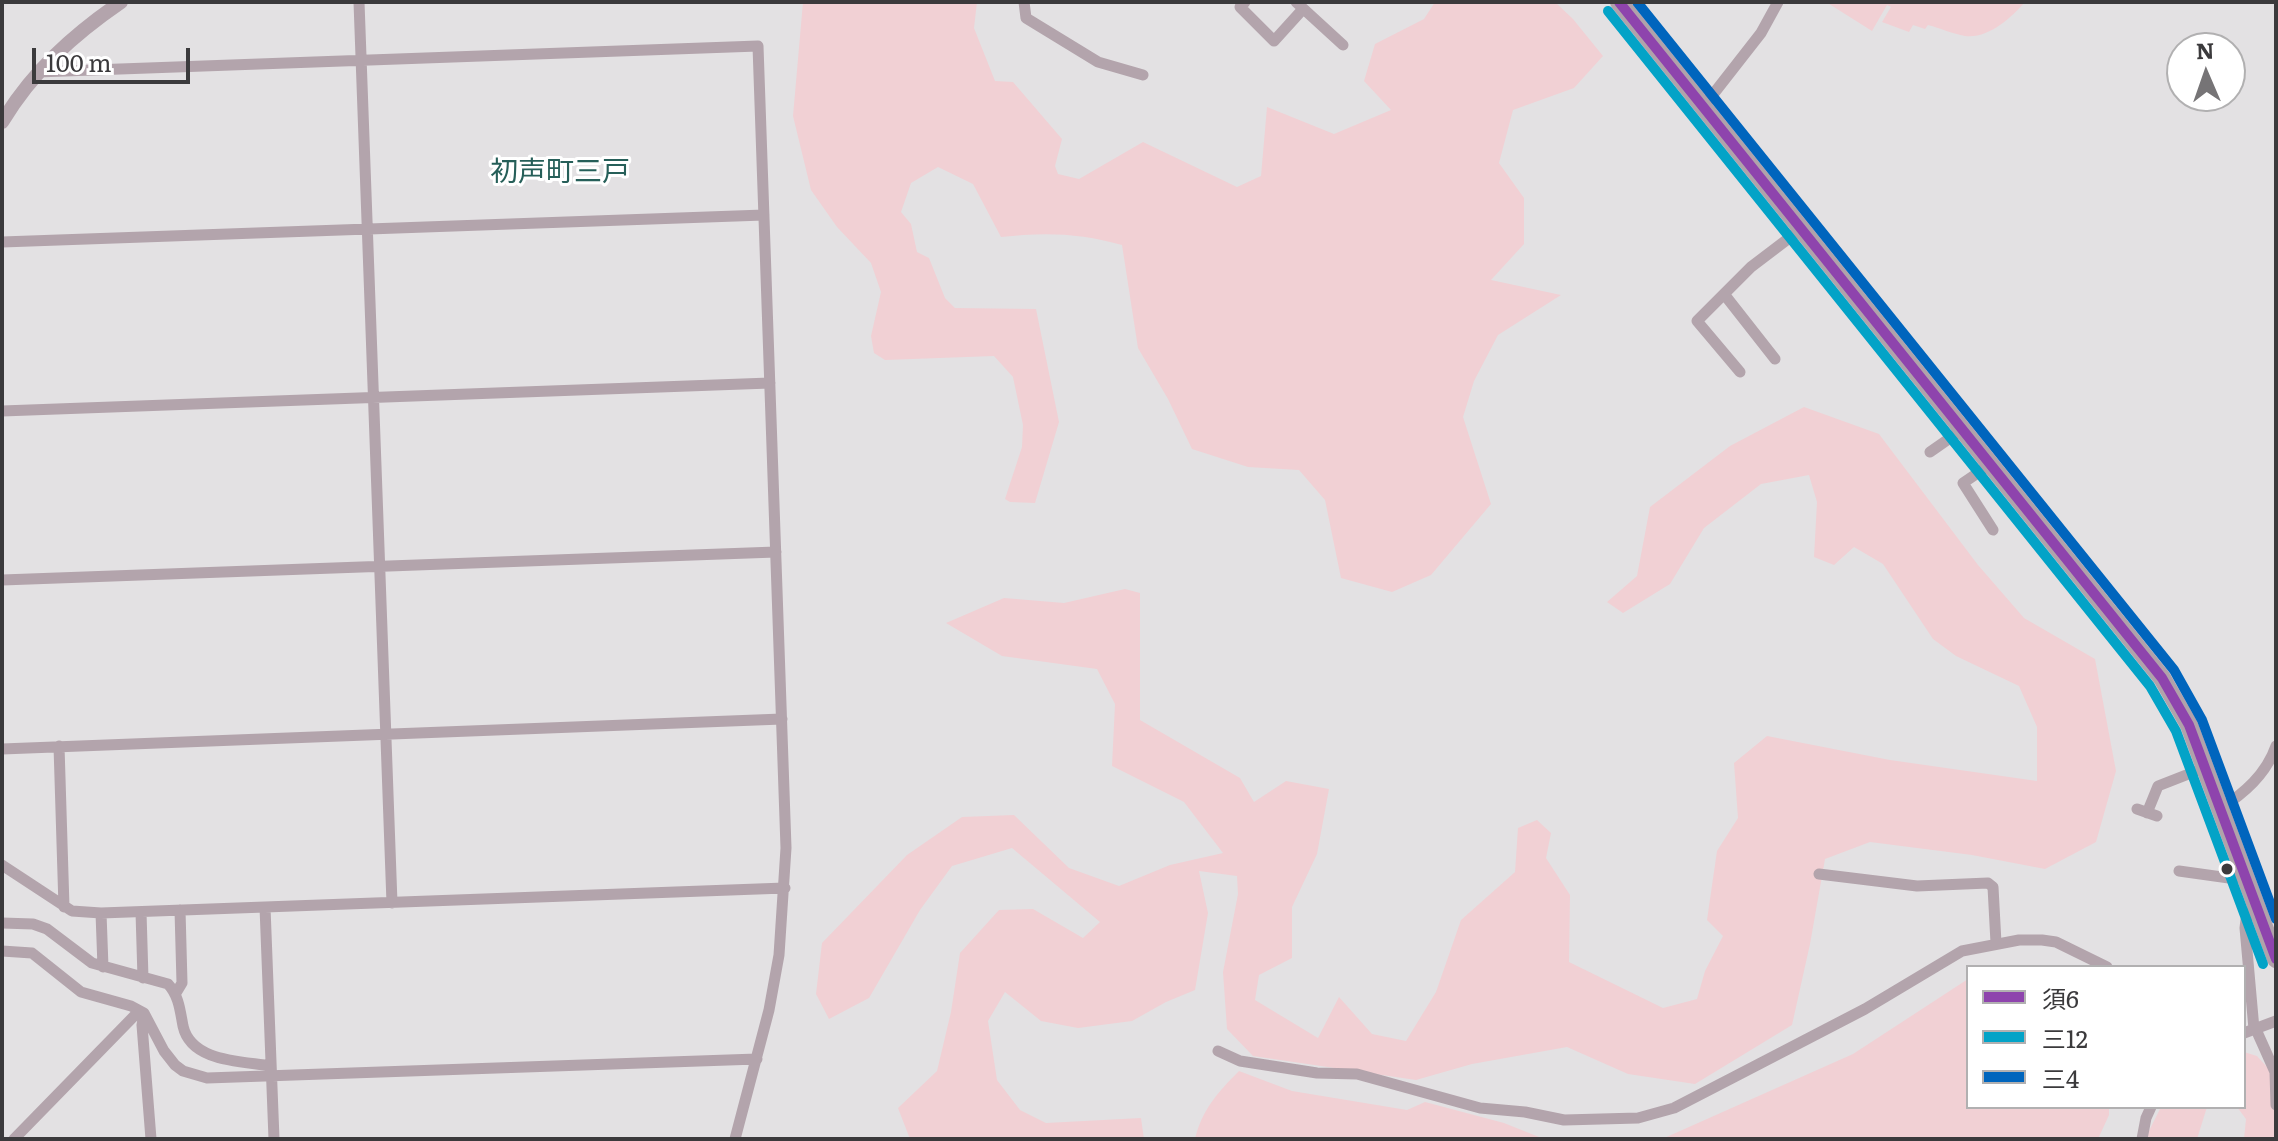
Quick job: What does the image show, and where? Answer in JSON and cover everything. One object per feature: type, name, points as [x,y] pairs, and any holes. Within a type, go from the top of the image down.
[{"type":"highway","points":[[1619,2],[2162,678],[2189,725],[2276,959]]},
{"type":"street","points":[[2,122],[37,72],[73,36],[121,2]]},
{"type":"street","points":[[359,2],[392,903]]},
{"type":"street","points":[[1024,2],[1026,18],[1098,62],[1143,75]]},
{"type":"street","points":[[1245,2],[1240,7],[1274,41],[1300,5],[1343,45]]},
{"type":"street","points":[[1704,106],[1761,33],[1778,2]]},
{"type":"street","points":[[37,72],[758,46],[786,848],[779,955],[757,1059],[735,1139]]},
{"type":"street","points":[[2,242],[764,215]]},
{"type":"street","points":[[1740,372],[1697,321],[1751,267],[1801,229]]},
{"type":"street","points":[[1724,294],[1775,359]]},
{"type":"street","points":[[2,411],[770,383]]},
{"type":"street","points":[[1930,452],[1963,429]]},
{"type":"street","points":[[1991,464],[1963,483],[1993,530]]},
{"type":"street","points":[[2,580],[776,552]]},
{"type":"street","points":[[2,749],[782,719]]},
{"type":"street","points":[[59,746],[64,907]]},
{"type":"street","points":[[2219,810],[2255,783],[2272,758],[2276,746]]},
{"type":"street","points":[[2147,813],[2158,786],[2204,768]]},
{"type":"street","points":[[2,865],[72,911],[101,913],[785,888]]},
{"type":"street","points":[[2179,871],[2229,878],[2243,876]]},
{"type":"street","points":[[1819,874],[1917,886],[1988,883],[1993,887],[1996,943]]},
{"type":"street","points":[[2255,906],[2246,920],[2245,928],[2250,1030],[2269,1053],[2275,1072],[2276,1105]]},
{"type":"street","points":[[265,907],[274,1139]]},
{"type":"street","points":[[176,993],[182,983],[180,910]]},
{"type":"street","points":[[141,912],[143,978]]},
{"type":"street","points":[[101,913],[103,967]]},
{"type":"street","points":[[2,923],[33,924],[47,929],[92,963],[168,984],[176,993],[185,1033],[192,1045],[206,1053],[271,1071]]},
{"type":"street","points":[[1218,1051],[1240,1061],[1317,1073],[1357,1074],[1480,1108],[1583,1121],[1638,1118],[1674,1108],[1829,1028],[1949,957],[1974,947],[2019,940],[2056,942],[2103,965]]},
{"type":"street","points":[[2,951],[32,953],[81,992],[142,1012],[164,1051],[183,1071],[207,1078],[271,1071],[757,1059]]},
{"type":"street","points":[[14,1139],[142,1012]]},
{"type":"street","points":[[142,1012],[151,1139]]},
{"type":"street","points":[[2250,1030],[2276,1021]]},
{"type":"street","points":[[2250,1030],[2276,1051]]},
{"type":"street","points":[[2142,1139],[2150,1109]]},
{"type":"shaded area","points":[[803,2],[977,2],[974,28],[995,81],[1013,82],[1062,139],[1055,166],[1058,174],[1079,179],[1143,142],[1237,187],[1261,176],[1267,107],[1334,134],[1391,110],[1364,81],[1375,44],[1424,19],[1435,2],[1555,2],[1603,56],[1574,88],[1513,110],[1499,163],[1524,198],[1524,244],[1491,280],[1561,295],[1498,335],[1474,381],[1463,417],[1491,504],[1431,575],[1392,592],[1341,578],[1325,500],[1299,470],[1248,467],[1192,449],[1168,399],[1138,348],[1122,245],[1062,235],[1001,237],[973,184],[938,167],[911,183],[901,212],[911,224],[917,252],[929,258],[945,298],[955,308],[1036,309],[1059,422],[1035,503],[1005,499],[1022,447],[1023,425],[1013,377],[994,356],[885,360],[874,353],[871,336],[881,292],[871,263],[837,227],[811,190],[793,116]]},
{"type":"shaded area","points":[[1826,2],[2025,2],[1998,26],[1974,36],[1928,25],[1925,29],[1913,25],[1909,32],[1882,22],[1891,7],[1887,5],[1872,31]]},
{"type":"shaded area","points":[[1804,407],[1879,434],[1978,565],[2024,618],[2095,659],[2116,771],[2096,842],[2045,869],[1972,855],[1870,842],[1825,859],[1792,1025],[1695,1084],[1628,1074],[1567,1047],[1472,1064],[1416,1080],[1253,1056],[1227,1029],[1223,972],[1238,894],[1237,876],[1199,871],[1208,913],[1195,990],[1132,1021],[1078,1028],[1041,1021],[1005,992],[988,1021],[997,1080],[1020,1110],[1046,1123],[1141,1118],[1144,1139],[910,1139],[898,1108],[937,1071],[951,1012],[960,953],[999,910],[1033,909],[1083,938],[1100,922],[1012,848],[952,866],[920,910],[869,998],[829,1019],[816,994],[822,943],[907,855],[962,817],[1014,815],[1069,868],[1119,886],[1170,865],[1223,853],[1184,802],[1112,766],[1115,704],[1097,669],[1002,656],[946,623],[1004,598],[1064,603],[1125,589],[1140,593],[1140,720],[1240,778],[1254,802],[1286,781],[1329,789],[1317,854],[1292,907],[1292,958],[1259,975],[1255,1000],[1318,1038],[1339,997],[1372,1034],[1406,1041],[1436,992],[1461,920],[1515,872],[1518,828],[1537,820],[1551,833],[1546,858],[1570,895],[1569,962],[1663,1008],[1697,999],[1705,971],[1723,936],[1707,920],[1717,851],[1738,818],[1734,763],[1767,736],[1890,760],[2037,781],[2037,727],[2019,686],[1956,656],[1933,639],[1883,564],[1854,547],[1834,565],[1814,557],[1817,502],[1809,475],[1761,484],[1704,528],[1670,584],[1623,613],[1607,602],[1637,576],[1650,507],[1730,446]]},
{"type":"shaded area","points":[[1966,980],[1966,1109],[2109,1109],[2109,1115],[2098,1139],[1662,1139],[1853,1054]]},
{"type":"shaded area","points":[[2246,1053],[2257,1056],[2276,1077],[2276,1139],[2244,1139],[2246,1119],[2238,1109],[2246,1109]]},
{"type":"shaded area","points":[[1239,1071],[1292,1091],[1407,1110],[1425,1102],[1504,1123],[1544,1139],[1195,1139],[1212,1102]]},
{"type":"shaded area","points":[[2160,1109],[2206,1109],[2197,1139],[2145,1139]]},
{"type":"transit line","name":"須6","points":[[1619,2],[2162,678],[2189,725],[2276,959]]},
{"type":"transit line","name":"三4","points":[[1637,2],[2174,670],[2202,720],[2276,919]]},
{"type":"transit line","name":"三12","points":[[1608,11],[2150,686],[2176,731],[2263,964]]},
{"type":"district","name":"初声町三戸","points":[[560,173]]}]
